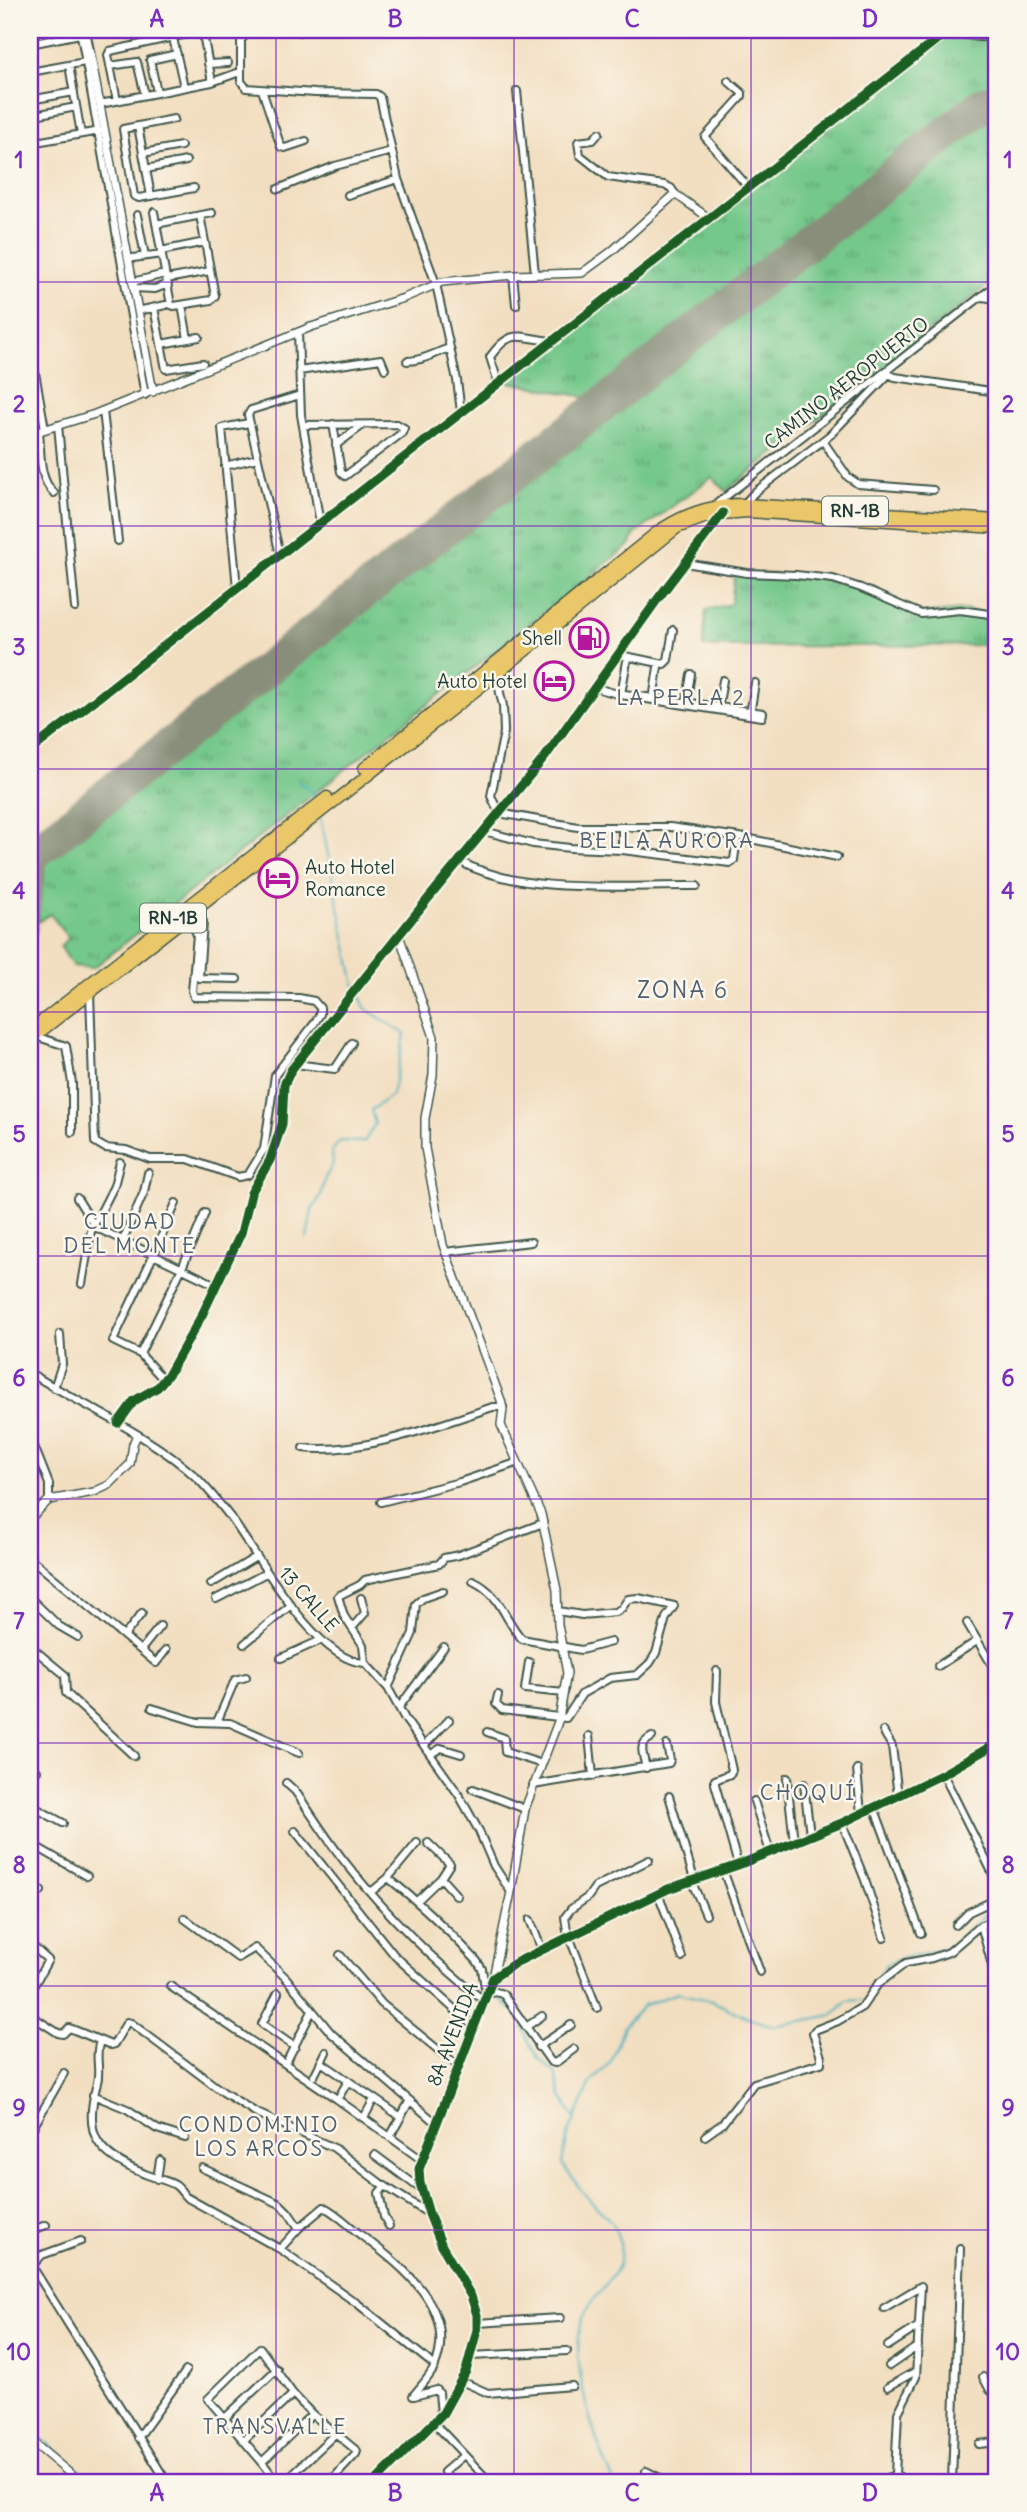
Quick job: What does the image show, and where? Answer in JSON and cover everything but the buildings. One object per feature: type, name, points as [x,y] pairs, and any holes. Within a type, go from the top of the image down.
[{"type":"highway","name":"RN-1B","points":[[31,1035],[187,917],[666,525],[690,513],[713,506],[744,504],[997,521]]},
{"type":"highway","points":[[723,513],[730,508],[817,508]]},
{"type":"highway","name":"RN-1B","points":[[31,1035],[320,807],[496,675],[667,534],[688,522],[723,513],[997,528]]},
{"type":"highway","points":[[856,519],[989,524],[997,521]]},
{"type":"highway","points":[[496,675],[497,668],[531,642],[535,632]]},
{"type":"street","points":[[250,30],[241,40],[241,81],[246,88],[376,94],[380,97],[398,179],[436,284],[461,412]]},
{"type":"street","points":[[30,751],[949,30],[976,38],[997,33]]},
{"type":"street","points":[[976,38],[979,30]]},
{"type":"street","points":[[30,44],[82,31],[135,329],[149,393]]},
{"type":"street","points":[[117,101],[108,55],[110,51],[187,34],[236,33]]},
{"type":"street","points":[[203,34],[212,82]]},
{"type":"street","points":[[173,38],[184,87]]},
{"type":"street","points":[[87,51],[85,62],[100,104],[101,130],[133,285],[149,393]]},
{"type":"street","points":[[157,92],[150,60],[177,54]]},
{"type":"street","points":[[30,72],[85,62]]},
{"type":"street","points":[[110,66],[137,62],[145,95]]},
{"type":"street","points":[[208,64],[228,63]]},
{"type":"street","points":[[69,65],[81,134]]},
{"type":"street","points":[[100,104],[212,82],[237,73]]},
{"type":"street","points":[[728,81],[742,94],[705,138],[748,187]]},
{"type":"street","points":[[262,90],[281,147],[306,141]]},
{"type":"street","points":[[517,91],[535,274]]},
{"type":"street","points":[[75,99],[30,100],[31,115],[75,99],[95,95]]},
{"type":"street","points":[[174,119],[122,130],[135,197],[194,188]]},
{"type":"street","points":[[138,126],[151,196]]},
{"type":"street","points":[[30,143],[101,130]]},
{"type":"street","points":[[599,133],[593,140],[578,142],[580,155],[594,168],[613,179],[671,188],[709,218]]},
{"type":"street","points":[[144,153],[181,146]]},
{"type":"street","points":[[278,190],[326,169],[392,151]]},
{"type":"street","points":[[146,169],[186,161]]},
{"type":"street","points":[[348,195],[398,179]]},
{"type":"street","points":[[30,434],[103,411],[344,315],[404,299],[436,284],[513,275],[579,274],[586,271],[676,194]]},
{"type":"street","points":[[154,212],[171,305],[214,299],[200,215]]},
{"type":"street","points":[[156,223],[212,213]]},
{"type":"street","points":[[137,215],[145,257]]},
{"type":"street","points":[[134,258],[205,242]]},
{"type":"street","points":[[133,285],[210,271]]},
{"type":"street","points":[[513,275],[516,305]]},
{"type":"street","points":[[133,285],[155,289],[166,279]]},
{"type":"street","name":"CAMINO AEROPUERTO","points":[[713,506],[886,374],[997,284]]},
{"type":"street","points":[[982,297],[997,299]]},
{"type":"street","points":[[142,310],[166,305]]},
{"type":"street","points":[[182,305],[188,339]]},
{"type":"street","points":[[154,308],[166,369],[203,363]]},
{"type":"street","points":[[298,333],[303,425],[320,523]]},
{"type":"street","points":[[498,382],[490,357],[504,340],[513,336],[550,341]]},
{"type":"street","points":[[161,344],[199,337]]},
{"type":"street","points":[[30,344],[42,430],[44,478],[54,493]]},
{"type":"street","points":[[407,362],[421,360],[450,348]]},
{"type":"street","points":[[299,371],[381,359],[385,369]]},
{"type":"street","points":[[744,504],[755,492],[823,441],[886,374],[997,392]]},
{"type":"street","points":[[280,555],[248,413],[250,410],[300,395]]},
{"type":"street","points":[[103,411],[118,541]]},
{"type":"street","points":[[237,588],[222,427],[249,423]]},
{"type":"street","points":[[303,425],[333,424],[400,424],[404,430],[346,476],[341,472],[333,424]]},
{"type":"street","points":[[337,445],[365,424]]},
{"type":"street","points":[[58,425],[75,608]]},
{"type":"street","points":[[823,441],[844,472],[858,484],[933,490]]},
{"type":"street","points":[[225,466],[257,458]]},
{"type":"street","points":[[997,461],[997,475]]},
{"type":"street","points":[[118,1423],[134,1401],[158,1387],[173,1369],[216,1285],[241,1234],[251,1194],[270,1160],[282,1121],[284,1085],[295,1065],[545,757],[723,513]]},
{"type":"street","points":[[685,563],[747,573],[833,579],[921,614],[960,610],[997,615]]},
{"type":"street","points":[[620,654],[659,664],[666,663],[673,630]]},
{"type":"street","points":[[620,693],[626,661]]},
{"type":"street","points":[[653,698],[658,667]]},
{"type":"street","points":[[686,703],[691,674]]},
{"type":"street","points":[[496,675],[503,706],[504,732],[492,796],[499,813]]},
{"type":"street","points":[[718,708],[723,680]]},
{"type":"street","points":[[596,688],[750,713],[755,683]]},
{"type":"street","points":[[499,813],[560,825],[670,827],[837,857]]},
{"type":"street","points":[[622,828],[622,850]]},
{"type":"street","points":[[484,831],[533,844],[622,850],[730,863],[734,860],[737,837]]},
{"type":"street","points":[[458,861],[488,874],[550,883],[609,887],[697,886]]},
{"type":"street","points":[[187,917],[203,922],[200,978],[237,979]]},
{"type":"street","points":[[90,993],[95,1142],[105,1148],[126,1150],[150,1159],[188,1159],[238,1177],[248,1175],[264,1149],[275,1075],[314,1024],[320,1014],[320,1008],[314,1001],[299,998],[194,997],[192,991],[197,935],[187,917]]},
{"type":"street","points":[[399,935],[434,1037],[433,1075],[425,1118],[425,1148],[445,1252],[503,1407],[500,1424],[538,1506],[543,1523],[557,1590],[566,1665],[559,1719],[524,1809],[511,1892],[492,1978]]},
{"type":"street","points":[[31,1035],[66,1046],[72,1083],[72,1132]]},
{"type":"street","points":[[295,1065],[335,1069],[352,1043]]},
{"type":"street","points":[[82,1284],[91,1233],[114,1186],[120,1162]]},
{"type":"street","points":[[123,1240],[144,1192],[148,1173]]},
{"type":"street","points":[[77,1198],[95,1227],[216,1285]]},
{"type":"street","points":[[163,1380],[140,1354],[113,1340],[176,1203]]},
{"type":"street","points":[[140,1354],[182,1268],[205,1213]]},
{"type":"street","points":[[445,1252],[531,1242]]},
{"type":"street","points":[[54,1388],[62,1364],[60,1334]]},
{"type":"street","name":"13 CALLE","points":[[30,1373],[118,1423],[197,1478],[231,1519],[266,1573],[321,1640],[354,1662],[365,1663],[388,1688],[405,1719],[459,1795],[494,1866],[511,1892]]},
{"type":"street","points":[[303,1448],[332,1450],[382,1440],[493,1406],[503,1407]]},
{"type":"street","points":[[30,1436],[49,1484],[49,1500]]},
{"type":"street","points":[[30,1519],[49,1500],[94,1492],[108,1485],[129,1466],[137,1436]]},
{"type":"street","points":[[381,1502],[460,1482],[516,1463]]},
{"type":"street","points":[[365,1663],[363,1645],[337,1598],[360,1586],[363,1581],[439,1564],[444,1558],[459,1555],[543,1523]]},
{"type":"street","points":[[211,1584],[256,1557]]},
{"type":"street","points":[[30,1558],[156,1663],[166,1650]]},
{"type":"street","points":[[216,1599],[266,1573]]},
{"type":"street","points":[[473,1581],[482,1585],[496,1599],[522,1640],[585,1650],[611,1642]]},
{"type":"street","points":[[388,1688],[413,1633],[416,1604],[423,1598],[443,1591]]},
{"type":"street","points":[[498,1695],[496,1704],[502,1710],[566,1718],[582,1694],[610,1678],[631,1677],[654,1658],[666,1618],[674,1606],[635,1597],[628,1599],[616,1612],[582,1615],[558,1611]]},
{"type":"street","points":[[30,1598],[59,1626],[78,1637]]},
{"type":"street","points":[[352,1628],[365,1613],[361,1598]]},
{"type":"street","points":[[244,1644],[291,1605]]},
{"type":"street","points":[[124,1636],[142,1613]]},
{"type":"street","points":[[967,1623],[992,1665],[997,1681]]},
{"type":"street","points":[[141,1650],[160,1626]]},
{"type":"street","points":[[281,1658],[321,1640]]},
{"type":"street","points":[[938,1666],[977,1641]]},
{"type":"street","points":[[30,1646],[65,1675],[66,1693],[134,1756]]},
{"type":"street","points":[[400,1706],[444,1647]]},
{"type":"street","points":[[529,1662],[525,1689],[564,1693]]},
{"type":"street","points":[[717,1671],[716,1702],[732,1770],[730,1774],[715,1780],[715,1784],[738,1865]]},
{"type":"street","points":[[217,1722],[235,1679],[246,1677]]},
{"type":"street","points":[[152,1708],[198,1722],[230,1723],[299,1753]]},
{"type":"street","points":[[424,1746],[449,1720]]},
{"type":"street","points":[[883,1731],[892,1746],[898,1796]]},
{"type":"street","points":[[486,1732],[504,1738],[505,1752],[542,1765]]},
{"type":"street","points":[[589,1736],[593,1776]]},
{"type":"street","points":[[646,1768],[642,1743],[652,1737]]},
{"type":"street","points":[[533,1785],[670,1762],[667,1745]]},
{"type":"street","points":[[994,1745],[997,1758]]},
{"type":"street","name":"8A AVENIDA","points":[[375,2482],[441,2414],[461,2381],[471,2356],[477,2315],[471,2296],[442,2246],[429,2214],[419,2176],[422,2160],[492,1978],[514,1963],[658,1893],[738,1865],[842,1823],[943,1774],[994,1745]]},
{"type":"street","points":[[431,1754],[441,1748],[461,1754]]},
{"type":"street","points":[[857,1769],[861,1814]]},
{"type":"street","points":[[943,1774],[996,1878]]},
{"type":"street","points":[[786,1778],[794,1842]]},
{"type":"street","points":[[286,1783],[295,1791],[348,1866],[391,1916],[455,1978],[484,1997]]},
{"type":"street","points":[[804,1784],[810,1835]]},
{"type":"street","points":[[473,1789],[524,1809]]},
{"type":"street","points":[[669,1796],[706,1915]]},
{"type":"street","points":[[754,1801],[770,1852]]},
{"type":"street","points":[[30,1805],[63,1823]]},
{"type":"street","points":[[874,1807],[922,1933]]},
{"type":"street","points":[[842,1823],[884,1938]]},
{"type":"street","points":[[295,1831],[395,1956],[473,2026]]},
{"type":"street","points":[[30,1843],[87,1876]]},
{"type":"street","points":[[371,1892],[388,1878],[417,1843]]},
{"type":"street","points":[[418,1900],[441,1878],[450,1862],[428,1843]]},
{"type":"street","points":[[597,2008],[566,1931],[565,1917],[588,1897],[595,1887],[649,1860]]},
{"type":"street","points":[[723,1870],[760,1972]]},
{"type":"street","points":[[388,1878],[418,1900],[426,1912],[477,1961],[482,1969],[484,1997]]},
{"type":"street","points":[[441,1878],[457,1896]]},
{"type":"street","points":[[30,1886],[41,1891]]},
{"type":"street","points":[[658,1893],[681,1957]]},
{"type":"street","points":[[956,1925],[969,1913],[997,1899]]},
{"type":"street","points":[[184,1918],[238,1958],[255,1948],[286,1978],[331,2033],[436,2123]]},
{"type":"street","points":[[705,2136],[722,2124],[754,2083],[821,2063],[813,2033],[815,2030],[862,2007],[878,1984],[906,1963],[949,1952],[981,1925],[997,1918]]},
{"type":"street","points":[[530,1920],[542,1950]]},
{"type":"street","points":[[981,1925],[997,1984]]},
{"type":"street","points":[[30,1944],[47,1959],[30,1992]]},
{"type":"street","points":[[340,1955],[382,2004],[458,2066]]},
{"type":"street","points":[[170,1986],[422,2160]]},
{"type":"street","points":[[484,1997],[496,1992],[503,1994],[552,2063],[574,2049]]},
{"type":"street","points":[[278,1993],[262,2024],[295,2047]]},
{"type":"street","points":[[288,2059],[312,2011]]},
{"type":"street","points":[[30,2015],[58,2033],[64,2033],[69,2028],[114,2045],[127,2022],[131,2022],[223,2092],[256,2112],[334,2148],[385,2186],[429,2214]]},
{"type":"street","points":[[526,2027],[542,2016]]},
{"type":"street","points":[[538,2046],[571,2025]]},
{"type":"street","points":[[100,2041],[96,2054],[98,2077],[91,2120],[98,2145],[127,2165],[176,2185],[186,2197],[279,2249],[358,2304],[435,2366]]},
{"type":"street","points":[[314,2076],[326,2052]]},
{"type":"street","points":[[321,2062],[401,2117]]},
{"type":"street","points":[[30,2133],[64,2073]]},
{"type":"street","points":[[340,2095],[348,2081]]},
{"type":"street","points":[[93,2095],[127,2109],[156,2129],[185,2138]]},
{"type":"street","points":[[366,2114],[374,2099]]},
{"type":"street","points":[[390,2137],[409,2102]]},
{"type":"street","points":[[375,2155],[422,2190]]},
{"type":"street","points":[[157,2179],[160,2160]]},
{"type":"street","points":[[202,2168],[280,2204],[299,2228]]},
{"type":"street","points":[[385,2186],[379,2193],[384,2217],[389,2226]]},
{"type":"street","points":[[279,2249],[324,2207],[382,2251],[415,2282],[434,2307],[441,2326],[435,2366],[413,2396],[436,2390],[439,2393],[441,2414]]},
{"type":"street","points":[[30,2231],[46,2225]]},
{"type":"street","points":[[81,2241],[42,2255],[31,2264],[167,2482]]},
{"type":"street","points":[[952,2482],[960,2248]]},
{"type":"street","points":[[884,2308],[921,2286],[916,2377],[898,2413],[895,2475]]},
{"type":"street","points":[[477,2323],[560,2318]]},
{"type":"street","points":[[888,2346],[919,2326]]},
{"type":"street","points":[[889,2366],[918,2346]]},
{"type":"street","points":[[277,2482],[208,2399],[260,2348],[293,2394],[357,2453],[330,2482]]},
{"type":"street","points":[[471,2356],[567,2351]]},
{"type":"street","points":[[225,2418],[276,2369]]},
{"type":"street","points":[[138,2438],[186,2371]]},
{"type":"street","points":[[888,2388],[916,2371]]},
{"type":"street","points":[[983,2377],[997,2396]]},
{"type":"street","points":[[461,2381],[488,2393],[572,2386]]},
{"type":"street","points":[[244,2440],[293,2394]]},
{"type":"street","points":[[262,2462],[312,2414]]},
{"type":"street","points":[[434,2423],[485,2476]]},
{"type":"street","points":[[284,2482],[337,2433]]},
{"type":"street","points":[[30,2440],[80,2482]]},
{"type":"street","points":[[979,2444],[997,2442]]},
{"type":"street","points":[[451,2482],[444,2472],[464,2455]]},
{"type":"street","points":[[646,2471],[668,2482]]},
{"type":"street","points":[[884,2482],[895,2475]]},
{"type":"street","points":[[895,2475],[904,2482]]},
{"type":"green space","points":[[997,33],[997,82],[595,399],[504,381],[683,238],[950,34],[957,38],[986,40]]},
{"type":"green space","points":[[997,107],[997,278],[726,491],[712,477],[634,535],[631,544],[93,968],[73,966],[60,946],[69,938],[50,914],[38,922],[44,863],[46,855],[55,846]]},
{"type":"green space","points":[[735,572],[816,577],[867,591],[921,614],[965,610],[997,616],[997,645],[703,647],[706,610],[731,604]]},
{"type":"waterway","points":[[299,782],[313,793],[317,801]]},
{"type":"waterway","points":[[320,816],[355,986]]},
{"type":"waterway","points":[[307,1238],[312,1210],[333,1164],[332,1151],[340,1141],[364,1142],[375,1124],[371,1110],[392,1095],[405,1034],[366,1009],[357,991]]},
{"type":"waterway","points":[[957,1941],[987,1913],[997,1909]]},
{"type":"waterway","points":[[875,1983],[885,1965],[951,1946]]},
{"type":"waterway","points":[[614,2482],[591,2423],[578,2354],[579,2333],[584,2315],[615,2272],[621,2252],[610,2220],[584,2194],[562,2163],[568,2135],[591,2082],[611,2061],[624,2026],[644,2005],[678,1993],[712,2001],[748,2018],[774,2026],[833,2015],[847,2001],[862,2000]]},
{"type":"waterway","points":[[499,1996],[510,2009]]},
{"type":"waterway","points":[[523,2028],[538,2058],[555,2073],[561,2095],[575,2119]]},
{"type":"waterway","points":[[30,2429],[95,2482]]},
{"type":"taxiway","points":[[985,103],[997,94]]},
{"type":"taxiway","points":[[30,932],[41,855],[49,842],[61,831]]},
{"type":"runway","points":[[30,856],[985,103]]},
{"type":"cycle path","points":[[30,751],[949,30]]},
{"type":"cycle path","points":[[118,1423],[134,1401],[158,1387],[170,1372],[202,1315],[241,1233],[251,1193],[270,1160],[282,1124],[284,1085],[291,1070],[545,757],[723,513]]},
{"type":"cycle path","points":[[375,2482],[443,2413],[466,2371],[477,2330],[477,2315],[471,2296],[442,2246],[429,2214],[419,2169],[493,1978],[515,1963],[668,1889],[738,1865],[842,1823],[943,1774],[997,1743]]},
{"type":"place","name":"Shell","points":[[589,638]]},
{"type":"place","name":"Auto Hotel","points":[[554,681]]},
{"type":"place","name":"Auto Hotel Romance","points":[[278,878]]},
{"type":"district","name":"LA PERLA 2","points":[[681,698]]},
{"type":"district","name":"BELLA AURORA","points":[[667,841]]},
{"type":"district","name":"ZONA 6","points":[[683,990]]},
{"type":"district","name":"CIUDAD DEL MONTE","points":[[130,1234]]},
{"type":"district","name":"CHOQUÍ","points":[[808,1793]]},
{"type":"district","name":"CONDOMINIO LOS ARCOS","points":[[259,2137]]},
{"type":"district","name":"TRANSVALLE","points":[[275,2427]]}]
